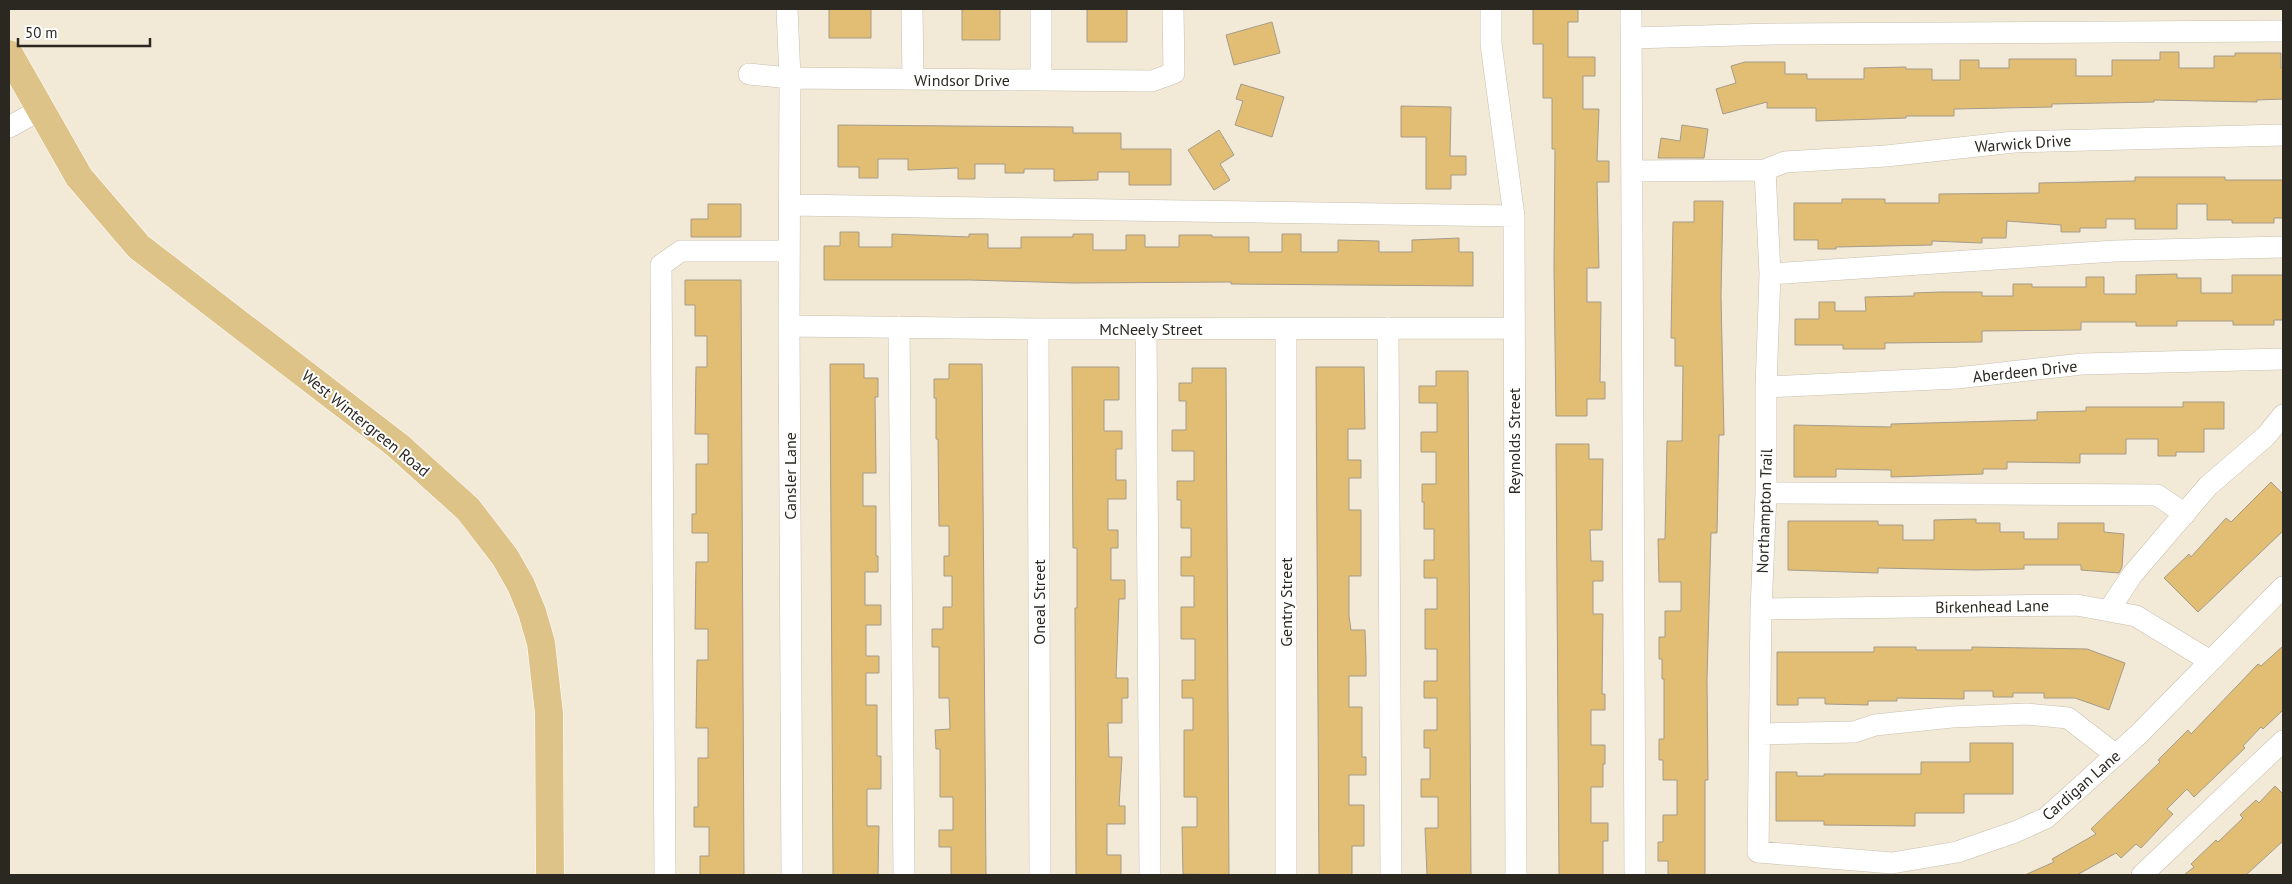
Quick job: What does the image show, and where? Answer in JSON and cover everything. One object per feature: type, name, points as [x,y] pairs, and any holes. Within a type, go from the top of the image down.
[{"type":"main road","name":"West Wintergreen Road","points":[[9,54],[79,177],[139,247],[398,445],[468,509],[505,557],[521,585],[541,643],[549,713],[550,875]]},
{"type":"street","name":"Cansler Lane","points":[[787,9],[790,78],[789,326],[792,875]]},
{"type":"street","points":[[912,9],[913,79]]},
{"type":"street","points":[[1042,9],[1042,80]]},
{"type":"street","name":"Windsor Drive","points":[[749,74],[790,78],[1152,81],[1174,73],[1173,9]]},
{"type":"street","name":"Reynolds Street","points":[[1492,9],[1492,44],[1514,216],[1516,875]]},
{"type":"street","points":[[1631,9],[1636,875]]},
{"type":"street","points":[[1631,38],[1772,34],[2283,31]]},
{"type":"street","points":[[9,127],[40,110]]},
{"type":"street","name":"Warwick Drive","points":[[1632,171],[1765,170],[1785,162],[1886,156],[2014,142],[2283,135]]},
{"type":"street","name":"Northampton Trail","points":[[1758,852],[1761,609],[1766,493],[1766,387],[1770,274],[1765,170]]},
{"type":"street","points":[[790,205],[1514,216]]},
{"type":"street","points":[[1770,274],[2115,251],[2283,247]]},
{"type":"street","points":[[665,875],[661,265],[681,251],[789,252]]},
{"type":"street","name":"McNeely Street","points":[[789,326],[1038,329],[1513,328]]},
{"type":"street","points":[[899,327],[904,875]]},
{"type":"street","points":[[1388,328],[1390,875]]},
{"type":"street","name":"Oneal Street","points":[[1038,329],[1040,875]]},
{"type":"street","points":[[1146,329],[1150,875]]},
{"type":"street","name":"Gentry Street","points":[[1286,329],[1286,875]]},
{"type":"street","name":"Aberdeen Drive","points":[[1766,387],[1957,378],[2082,364],[2283,359]]},
{"type":"street","points":[[2109,610],[2132,575],[2208,486],[2266,436],[2283,415]]},
{"type":"street","points":[[1766,493],[2157,495],[2185,514]]},
{"type":"street","name":"Cardigan Lane","points":[[1758,852],[1892,863],[1956,852],[2015,832],[2046,818],[2139,734],[2283,587]]},
{"type":"street","name":"Birkenhead Lane","points":[[1761,609],[2077,605],[2136,616],[2210,661]]},
{"type":"street","points":[[1760,734],[1854,732],[1875,725],[1952,717],[2027,714],[2068,718],[2116,755]]},
{"type":"street","points":[[2142,875],[2283,741]]},
{"type":"building","points":[[829,9],[871,9],[871,38],[829,38]]},
{"type":"building","points":[[962,9],[1000,9],[1000,40],[962,40]]},
{"type":"building","points":[[1087,9],[1127,9],[1127,42],[1087,42]]},
{"type":"building","points":[[1533,9],[1578,9],[1578,22],[1568,22],[1568,57],[1595,57],[1595,76],[1583,76],[1583,109],[1599,109],[1597,161],[1609,161],[1609,182],[1597,182],[1599,268],[1587,268],[1587,302],[1601,302],[1600,382],[1605,382],[1605,399],[1587,399],[1587,416],[1556,416],[1555,149],[1552,149],[1552,98],[1543,98],[1543,44],[1533,44]]},
{"type":"building","points":[[1272,22],[1280,53],[1234,65],[1226,35]]},
{"type":"building","points":[[2160,52],[2179,52],[2179,68],[2214,68],[2214,56],[2235,56],[2235,53],[2281,53],[2283,99],[2257,100],[2257,102],[2154,100],[2154,102],[2052,104],[2052,107],[1954,109],[1954,116],[1906,116],[1906,118],[1816,121],[1816,108],[1767,108],[1767,102],[1723,114],[1716,89],[1736,83],[1731,66],[1745,62],[1785,62],[1785,74],[1807,74],[1807,79],[1864,79],[1864,68],[1906,67],[1906,69],[1932,69],[1932,80],[1960,80],[1960,60],[1979,60],[1979,68],[2009,68],[2009,59],[2076,59],[2076,76],[2112,76],[2112,60],[2160,60]]},
{"type":"building","points":[[1241,84],[1284,97],[1272,137],[1235,125],[1243,101],[1236,99]]},
{"type":"building","points":[[1401,106],[1451,107],[1450,156],[1466,156],[1466,175],[1451,175],[1451,189],[1426,189],[1426,137],[1401,137]]},
{"type":"building","points":[[838,125],[1073,127],[1073,133],[1121,133],[1121,149],[1171,149],[1171,185],[1129,185],[1129,172],[1098,172],[1098,180],[1054,181],[1054,169],[1024,169],[1024,173],[1005,173],[1005,164],[975,164],[975,179],[958,179],[958,168],[908,170],[908,159],[878,159],[878,178],[859,178],[859,167],[838,167]]},
{"type":"building","points":[[1682,125],[1708,129],[1704,158],[1658,158],[1661,138],[1680,141]]},
{"type":"building","points":[[1219,130],[1234,155],[1220,164],[1230,180],[1214,190],[1188,150]]},
{"type":"building","points":[[2135,177],[2225,177],[2225,180],[2283,180],[2283,218],[2274,218],[2274,223],[2232,223],[2232,220],[2207,220],[2207,204],[2177,204],[2177,229],[2135,229],[2135,219],[2106,219],[2106,228],[2080,228],[2080,232],[2061,232],[2061,225],[2007,221],[2006,238],[1982,238],[1982,243],[1932,241],[1932,245],[1818,249],[1818,240],[1794,240],[1794,203],[1842,203],[1842,199],[1885,199],[1885,203],[1939,203],[1939,194],[2039,193],[2039,183],[2135,181]]},
{"type":"building","points":[[1694,201],[1723,201],[1721,296],[1724,435],[1719,435],[1717,533],[1711,533],[1707,679],[1708,780],[1705,780],[1705,875],[1668,875],[1668,861],[1658,861],[1658,842],[1663,842],[1663,815],[1677,815],[1677,780],[1663,780],[1663,760],[1659,760],[1659,739],[1664,739],[1664,679],[1662,679],[1662,659],[1659,659],[1659,637],[1665,637],[1665,611],[1681,611],[1681,582],[1659,582],[1658,539],[1665,539],[1667,441],[1682,441],[1683,366],[1675,366],[1675,338],[1671,338],[1673,222],[1694,222]]},
{"type":"building","points":[[708,204],[741,204],[741,237],[691,237],[691,219],[708,219]]},
{"type":"building","points":[[840,232],[859,232],[859,247],[892,247],[892,234],[969,237],[969,234],[988,234],[988,248],[1021,248],[1021,237],[1073,237],[1073,234],[1093,234],[1093,250],[1126,250],[1126,235],[1145,235],[1145,247],[1179,247],[1179,235],[1212,235],[1212,237],[1249,237],[1249,252],[1282,252],[1282,234],[1301,234],[1301,252],[1338,252],[1338,240],[1379,241],[1379,252],[1412,252],[1412,240],[1459,238],[1459,252],[1473,252],[1473,286],[1231,284],[1231,282],[1073,283],[969,280],[824,280],[824,246],[840,246]]},
{"type":"building","points":[[2177,274],[2177,278],[2201,278],[2201,293],[2232,293],[2232,275],[2283,275],[2283,320],[2274,320],[2274,325],[2233,325],[2233,321],[2177,321],[2177,326],[2136,326],[2136,322],[2081,322],[2081,330],[1982,331],[1982,342],[1885,343],[1885,349],[1843,349],[1843,345],[1795,345],[1795,319],[1819,319],[1819,302],[1835,302],[1835,311],[1866,311],[1865,297],[1914,296],[1914,293],[1940,292],[1982,292],[1982,296],[2013,296],[2013,284],[2032,284],[2032,287],[2086,287],[2086,277],[2104,277],[2104,294],[2136,294],[2136,275]]},
{"type":"building","points":[[685,280],[741,280],[744,875],[700,875],[700,856],[709,856],[709,827],[694,827],[694,807],[698,807],[698,758],[708,758],[708,728],[696,728],[697,660],[708,660],[708,629],[695,629],[696,562],[708,562],[708,533],[692,533],[692,514],[696,514],[696,464],[708,464],[708,434],[695,434],[696,367],[707,367],[707,336],[695,336],[695,305],[685,305]]},
{"type":"building","points":[[830,364],[864,364],[864,378],[878,378],[878,397],[875,397],[876,473],[863,473],[863,506],[876,506],[876,556],[878,556],[878,572],[865,572],[865,605],[881,605],[881,625],[866,625],[866,656],[879,656],[879,673],[866,673],[866,705],[877,705],[877,756],[881,756],[881,789],[867,789],[867,826],[879,826],[878,875],[833,875]]},
{"type":"building","points":[[949,364],[982,364],[986,875],[951,875],[951,847],[939,847],[939,830],[953,830],[953,797],[940,797],[940,749],[936,749],[935,730],[950,729],[949,698],[939,698],[939,647],[932,647],[932,629],[943,629],[943,607],[952,607],[952,576],[944,576],[944,556],[949,556],[949,526],[939,526],[938,439],[936,439],[934,379],[949,379]]},
{"type":"building","points":[[1072,367],[1119,367],[1119,400],[1104,400],[1104,431],[1122,431],[1122,449],[1116,449],[1116,480],[1126,480],[1126,499],[1108,499],[1108,530],[1118,530],[1118,548],[1111,548],[1111,580],[1125,580],[1125,599],[1119,599],[1116,678],[1128,678],[1128,698],[1122,698],[1122,723],[1108,723],[1109,757],[1122,757],[1119,806],[1125,806],[1125,824],[1107,824],[1107,855],[1121,855],[1121,875],[1076,875],[1075,608],[1077,608],[1077,548],[1073,548]]},
{"type":"building","points":[[1316,367],[1364,367],[1365,429],[1348,429],[1348,460],[1361,460],[1361,478],[1349,478],[1349,510],[1361,510],[1361,576],[1349,576],[1349,616],[1351,630],[1365,630],[1366,658],[1366,676],[1349,676],[1349,707],[1362,707],[1362,757],[1366,757],[1366,775],[1349,775],[1349,805],[1364,805],[1364,846],[1352,846],[1352,875],[1319,875]]},
{"type":"building","points":[[1192,368],[1226,368],[1229,875],[1183,874],[1182,827],[1197,827],[1197,797],[1184,797],[1184,730],[1193,730],[1193,698],[1182,698],[1182,680],[1195,680],[1195,639],[1181,639],[1181,607],[1194,607],[1194,576],[1181,576],[1181,557],[1191,557],[1191,528],[1181,528],[1181,500],[1177,500],[1177,481],[1194,481],[1194,451],[1172,451],[1172,430],[1186,430],[1186,401],[1179,401],[1179,383],[1192,383]]},
{"type":"building","points":[[1436,371],[1468,371],[1471,875],[1427,875],[1425,828],[1438,828],[1438,797],[1421,797],[1421,779],[1430,779],[1430,748],[1424,748],[1424,730],[1437,730],[1437,698],[1424,698],[1424,681],[1437,681],[1437,649],[1425,649],[1425,609],[1437,609],[1437,578],[1424,578],[1424,560],[1434,560],[1434,529],[1424,529],[1422,484],[1436,484],[1436,452],[1421,452],[1421,432],[1437,432],[1437,403],[1419,403],[1419,386],[1436,386]]},
{"type":"building","points":[[2183,402],[2224,402],[2224,429],[2204,429],[2204,452],[2176,452],[2176,456],[2158,456],[2158,439],[2126,439],[2126,454],[2080,454],[2080,463],[2007,462],[2007,469],[1983,469],[1983,474],[1891,477],[1891,470],[1836,469],[1836,477],[1794,477],[1794,425],[1891,427],[1891,424],[2037,420],[2037,412],[2086,411],[2086,407],[2183,407]]},
{"type":"building","points":[[1556,444],[1589,444],[1589,459],[1603,459],[1602,530],[1590,530],[1591,561],[1603,561],[1603,581],[1593,581],[1593,614],[1603,614],[1602,694],[1605,694],[1605,710],[1591,710],[1591,745],[1605,745],[1605,764],[1603,764],[1603,787],[1591,787],[1591,823],[1608,823],[1608,841],[1603,841],[1603,875],[1559,875]]},
{"type":"building","points":[[2271,482],[2283,494],[2283,531],[2198,612],[2164,578],[2189,554],[2191,557],[2226,518],[2231,522]]},
{"type":"building","points":[[1976,519],[1976,523],[2000,523],[2000,532],[2024,532],[2024,539],[2058,539],[2058,523],[2104,523],[2104,532],[2124,534],[2122,567],[2119,573],[2081,570],[2081,565],[2024,565],[2024,569],[1976,570],[1878,568],[1878,573],[1788,570],[1788,521],[1878,521],[1878,525],[1903,525],[1903,540],[1934,540],[1934,520]]},
{"type":"building","points":[[2283,646],[2283,710],[2263,729],[2261,727],[2243,746],[2245,748],[2194,797],[2187,789],[2167,809],[2173,814],[2141,848],[2136,844],[2121,858],[2116,853],[2077,875],[2025,875],[2054,862],[2052,859],[2096,834],[2091,829],[2160,762],[2158,760],[2188,730],[2191,734],[2258,664],[2261,666]]},
{"type":"building","points":[[1874,647],[1916,647],[1916,650],[1972,650],[1972,647],[2087,649],[2125,663],[2109,710],[2075,698],[2044,698],[2044,693],[2013,693],[2013,697],[1993,697],[1993,691],[1964,691],[1964,699],[1897,698],[1897,701],[1868,701],[1868,705],[1825,704],[1825,698],[1798,698],[1798,705],[1777,705],[1777,652],[1874,652]]},
{"type":"building","points":[[1970,743],[2013,743],[2013,794],[1964,794],[1964,813],[1915,813],[1915,826],[1824,825],[1824,821],[1776,821],[1776,772],[1797,772],[1797,776],[1824,776],[1824,774],[1921,774],[1921,762],[1970,762]]},
{"type":"building","points":[[2275,786],[2283,794],[2283,841],[2246,875],[2184,875],[2194,867],[2191,864],[2243,818],[2240,815],[2256,800],[2259,803]]}]
